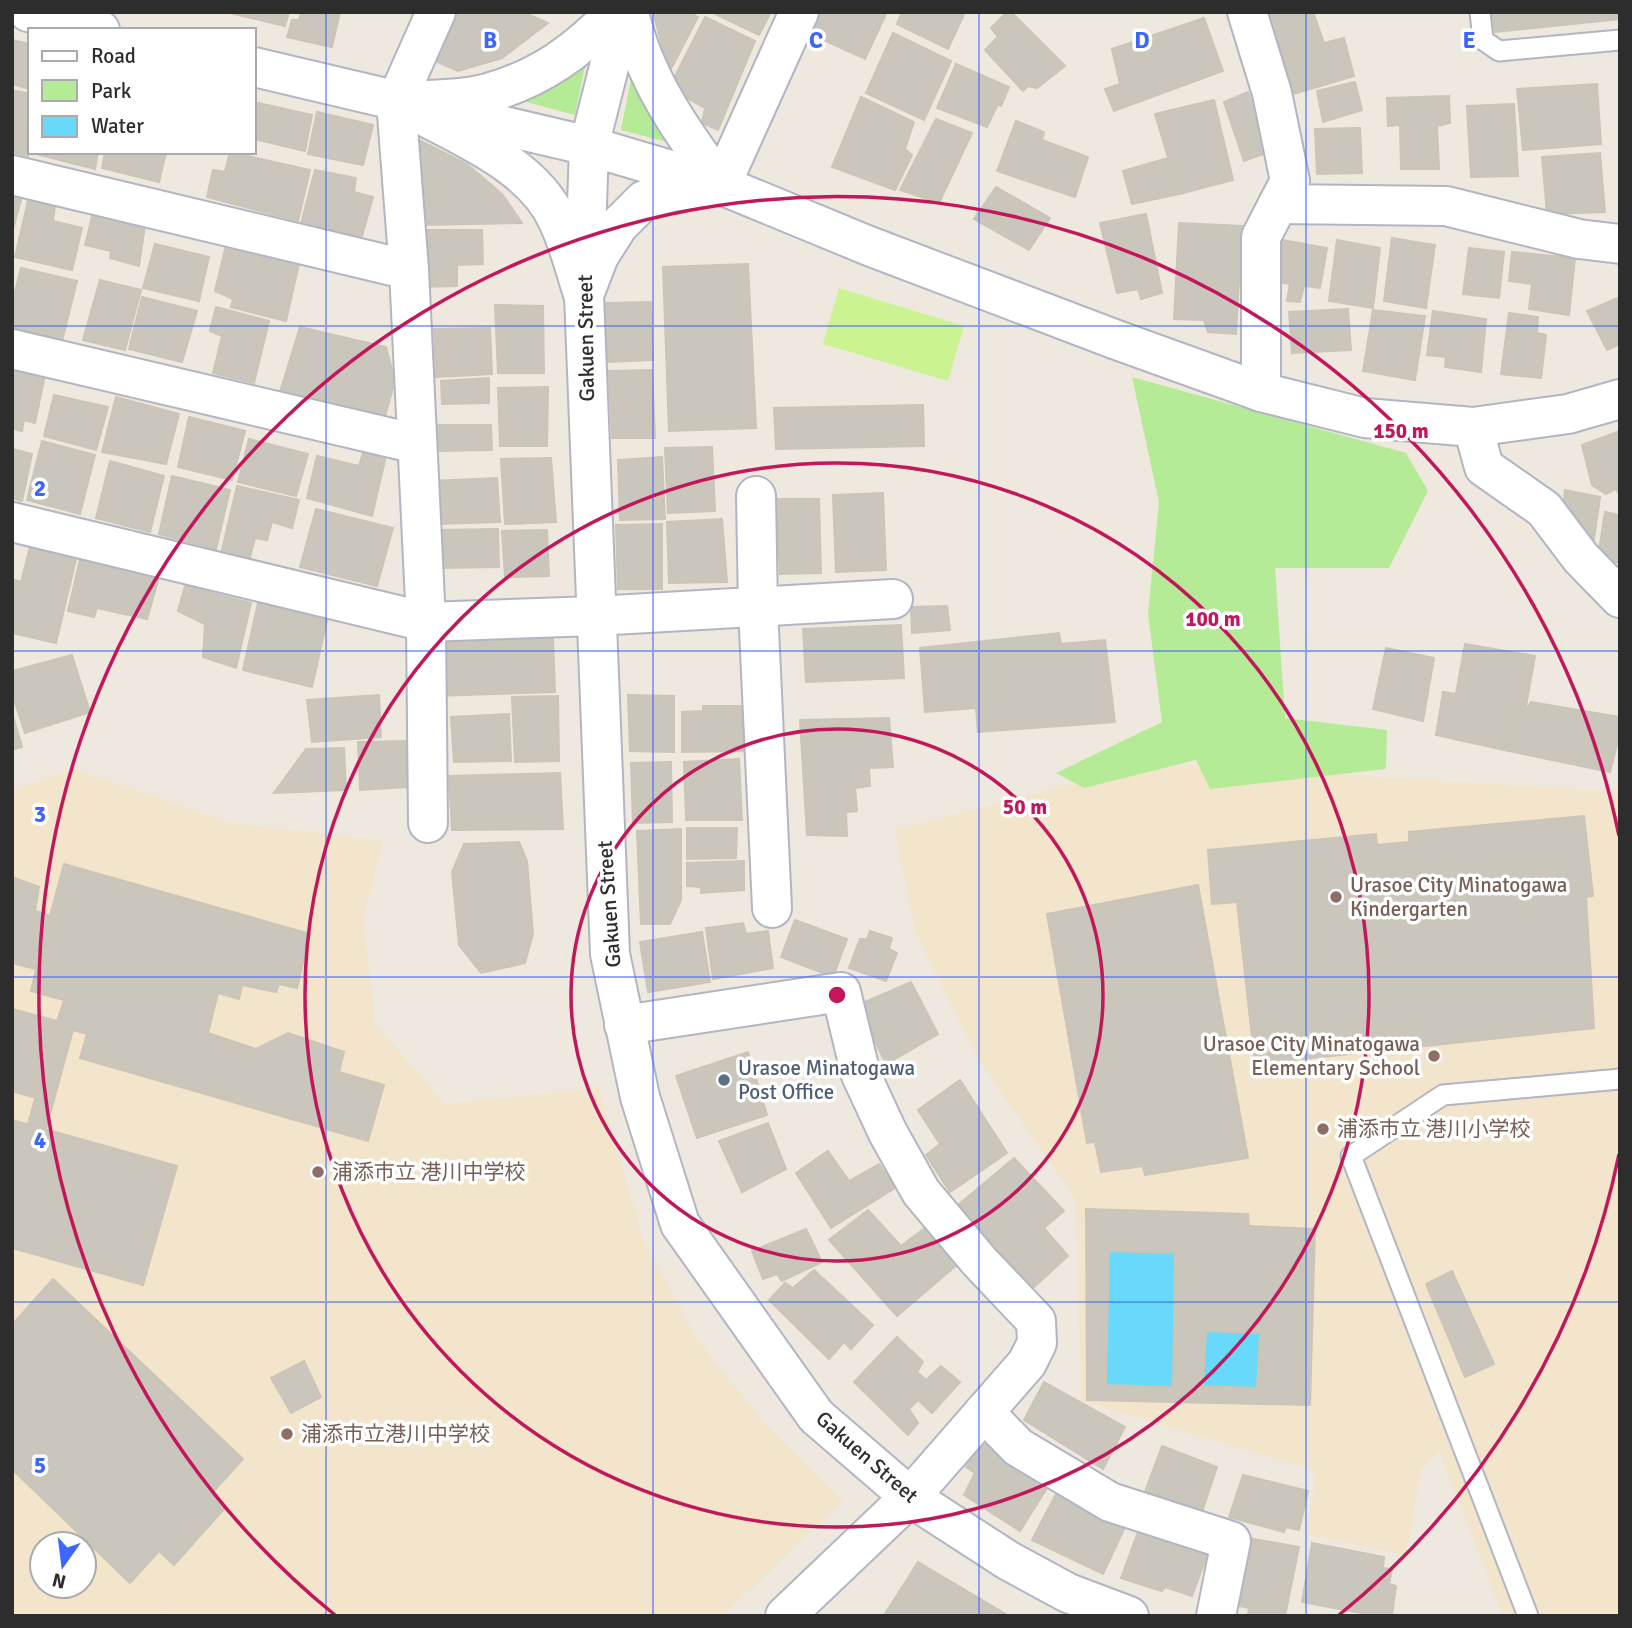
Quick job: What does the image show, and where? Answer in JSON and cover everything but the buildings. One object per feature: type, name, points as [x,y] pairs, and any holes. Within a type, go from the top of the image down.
[{"type":"street","points":[[28,12],[92,28]]},
{"type":"street","points":[[428,823],[426,622],[409,270],[396,102],[436,12]]},
{"type":"street","points":[[396,102],[477,95],[530,77],[561,61],[587,41],[615,12]]},
{"type":"street","name":"Gakuen Street","points":[[623,12],[589,146],[584,295],[610,954],[640,1097],[680,1224],[816,1416],[910,1497],[1009,1561],[1068,1592],[1129,1616]]},
{"type":"street","points":[[629,12],[648,70],[674,119],[722,185]]},
{"type":"street","points":[[722,185],[799,12]]},
{"type":"street","points":[[1247,12],[1272,93],[1290,181],[1261,237],[1261,392]]},
{"type":"street","points":[[256,67],[589,146],[722,185],[869,246],[1114,339],[1261,392],[1365,418],[1473,427],[1567,414],[1620,399]]},
{"type":"street","points":[[396,102],[505,161],[538,190],[558,219],[584,295]]},
{"type":"street","points":[[12,175],[409,270]]},
{"type":"street","points":[[584,295],[599,256],[618,226],[644,200],[672,192],[722,185]]},
{"type":"street","points":[[1279,204],[1446,206],[1579,239],[1620,244]]},
{"type":"street","points":[[12,349],[417,444]]},
{"type":"street","points":[[1473,427],[1484,467],[1544,509],[1581,558],[1620,598]]},
{"type":"street","points":[[756,496],[758,608],[772,908]]},
{"type":"street","points":[[12,522],[426,622],[758,608],[893,599]]},
{"type":"street","points":[[624,1025],[841,992],[861,1075],[888,1133],[921,1192],[979,1261],[1036,1321],[1037,1343],[1027,1363],[910,1497],[785,1616]]},
{"type":"street","points":[[984,1412],[1018,1447],[1110,1502],[1231,1541],[1216,1616]]},
{"type":"lane","points":[[1480,12],[1483,40],[1499,51],[1620,40]]},
{"type":"lane","points":[[1528,1616],[1351,1156],[1443,1095],[1620,1079]]},
{"type":"shaded area","name":"浦添市立 港川小学校","points":[[1151,763],[1620,792],[1620,1616],[1503,1616],[1439,1451],[1421,1470],[1406,1555],[1307,1534],[1316,1471],[1081,1401],[1076,1200],[978,1059],[915,931],[895,830]]},
{"type":"shaded area","name":"浦添市立 港川中学校","points":[[74,769],[233,823],[383,841],[363,917],[375,1023],[445,1104],[599,1088],[643,1239],[699,1341],[768,1427],[843,1501],[723,1616],[179,1616],[162,1611],[152,1616],[16,1616],[12,1612],[12,790]]},
{"type":"green space","points":[[586,61],[575,115],[523,101],[548,90]]},
{"type":"green space","points":[[633,69],[679,145],[621,130]]},
{"type":"green space","points":[[839,288],[964,326],[948,381],[823,344]]},
{"type":"green space","points":[[1132,377],[1406,453],[1428,491],[1389,568],[1275,568],[1285,718],[1387,730],[1386,769],[1210,789],[1196,760],[1084,788],[1056,773],[1162,722],[1148,614],[1159,502]]},
{"type":"water","points":[[1109,1251],[1175,1253],[1173,1387],[1106,1385]]},
{"type":"water","points":[[1206,1331],[1260,1333],[1257,1388],[1203,1386]]},
{"type":"place","name":"Urasoe City Minatogawa Kindergarten","points":[[1336,897]]},
{"type":"place","name":"Urasoe City Minatogawa Elementary School","points":[[1434,1056]]},
{"type":"place","name":"Urasoe Minatogawa Post Office","points":[[724,1080]]},
{"type":"place","name":"浦添市立 港川小学校","points":[[1323,1129]]},
{"type":"place","name":"浦添市立 港川中学校","points":[[318,1172]]},
{"type":"place","name":"浦添市立港川中学校","points":[[287,1434]]}]
